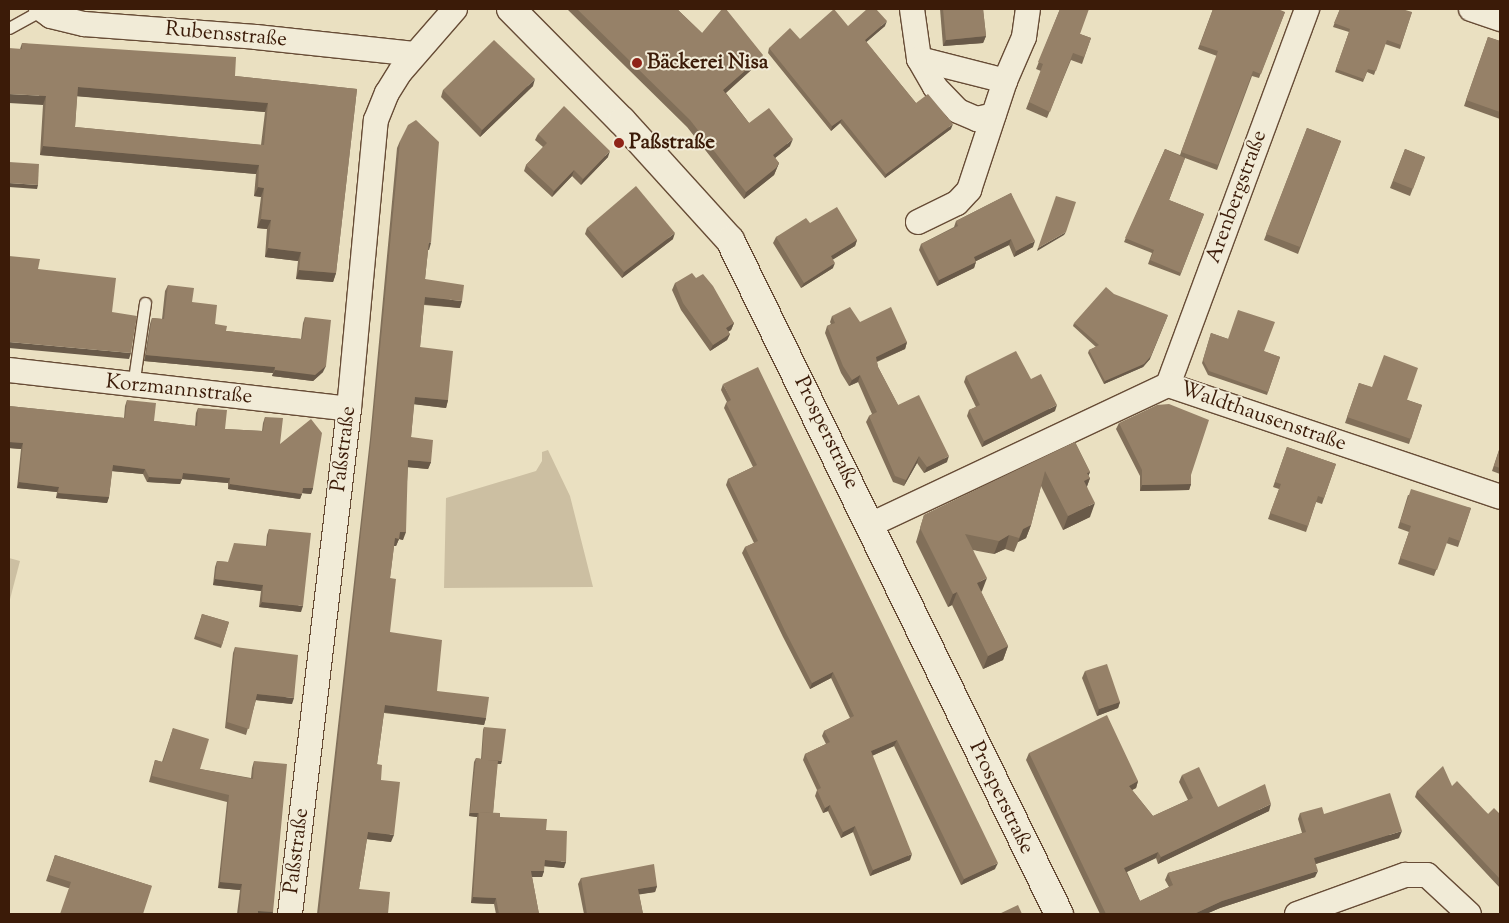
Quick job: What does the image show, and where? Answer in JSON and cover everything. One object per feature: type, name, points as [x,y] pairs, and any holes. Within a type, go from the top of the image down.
[{"type":"main road","name":"Prosperstraße","points":[[511,9],[622,121],[730,240],[1059,914]]},
{"type":"street","name":"Rubensstraße","points":[[42,9],[51,16],[84,24],[414,54]]},
{"type":"street","name":"Paßstraße","points":[[290,914],[349,409],[376,120],[387,93],[414,54],[455,9]]},
{"type":"street","points":[[912,9],[919,59],[935,87],[958,112],[977,119],[994,115]]},
{"type":"street","points":[[918,222],[957,203],[969,190],[1005,81],[1024,37],[1028,9]]},
{"type":"street","name":"Arenbergstraße","points":[[1168,385],[1307,9]]},
{"type":"street","points":[[1471,9],[1500,19]]},
{"type":"street","points":[[919,59],[1005,81]]},
{"type":"street","name":"Korzmannstraße","points":[[9,370],[133,386],[349,409]]},
{"type":"street","name":"Waldthausenstraße","points":[[870,525],[1168,385],[1500,497]]},
{"type":"street","points":[[1297,914],[1405,875],[1427,875],[1469,914]]},
{"type":"lane","points":[[9,28],[42,9]]},
{"type":"lane","points":[[133,386],[145,303]]},
{"type":"lane","points":[[9,370],[9,376]]},
{"type":"shaded area","points":[[548,450],[570,496],[593,587],[444,588],[446,498],[536,471],[542,461],[542,452]]},
{"type":"shaded area","points":[[9,558],[20,561],[9,603]]},
{"type":"building","points":[[577,9],[677,9],[702,33],[722,9],[726,9],[763,55],[723,90],[749,123],[769,108],[793,139],[773,155],[779,163],[776,168],[746,192],[690,120]]},
{"type":"building","points":[[834,9],[848,26],[867,9],[876,9],[887,21],[865,40],[916,103],[928,94],[953,124],[886,174],[842,119],[832,126],[769,48],[790,28],[800,39]]},
{"type":"building","points":[[943,9],[983,9],[986,36],[946,40]]},
{"type":"building","points":[[1060,9],[1089,9],[1080,34],[1091,38],[1084,57],[1073,53],[1050,112],[1029,102],[1043,64],[1038,62]]},
{"type":"building","points":[[1213,9],[1278,9],[1285,12],[1261,74],[1253,71],[1218,165],[1181,152],[1218,51],[1200,45]]},
{"type":"building","points":[[1340,9],[1402,9],[1412,12],[1401,45],[1387,40],[1376,71],[1368,69],[1364,79],[1336,69],[1350,29],[1334,23]]},
{"type":"building","points":[[1488,37],[1500,41],[1500,112],[1466,100]]},
{"type":"building","points":[[494,40],[535,79],[482,130],[443,90]]},
{"type":"building","points":[[22,43],[236,57],[235,76],[357,89],[336,273],[299,270],[301,252],[268,248],[271,220],[261,219],[264,188],[258,187],[259,165],[43,146],[46,96],[9,94],[9,48],[22,49]],"holes":[[[78,87],[268,103],[264,145],[75,127]]]},
{"type":"building","points":[[564,106],[610,151],[583,179],[574,170],[554,191],[526,165],[547,143],[538,134]]},
{"type":"building","points":[[416,120],[439,142],[431,243],[429,242],[425,279],[464,285],[462,301],[425,297],[420,347],[453,351],[448,400],[415,397],[411,437],[433,440],[431,462],[408,460],[406,532],[400,532],[399,539],[395,538],[390,578],[396,579],[390,632],[442,640],[437,691],[489,697],[486,718],[385,705],[377,764],[382,765],[381,780],[400,782],[394,835],[368,832],[359,889],[390,892],[388,914],[319,914],[372,432],[400,141],[408,125]]},
{"type":"building","points":[[1307,128],[1341,141],[1300,247],[1266,234]]},
{"type":"building","points":[[1165,149],[1185,158],[1169,200],[1204,214],[1181,273],[1150,260],[1154,250],[1125,238]]},
{"type":"building","points":[[1405,149],[1425,157],[1413,189],[1393,181]]},
{"type":"building","points":[[9,162],[39,164],[38,185],[9,183]]},
{"type":"building","points":[[636,186],[675,233],[624,272],[587,228]]},
{"type":"building","points":[[1011,193],[1035,241],[1016,251],[1011,239],[974,257],[976,262],[939,280],[921,244],[958,226],[956,221]]},
{"type":"building","points":[[1056,196],[1076,202],[1066,232],[1038,248]]},
{"type":"building","points":[[837,207],[857,240],[831,256],[835,263],[804,283],[776,237],[806,218],[810,223]]},
{"type":"building","points":[[9,256],[40,259],[38,269],[116,278],[112,312],[137,316],[131,353],[9,342]]},
{"type":"building","points":[[692,273],[696,278],[703,274],[713,286],[734,323],[726,328],[730,334],[713,345],[683,303],[675,283]]},
{"type":"building","points":[[168,285],[194,288],[192,302],[217,305],[215,324],[227,326],[226,331],[302,339],[305,317],[331,320],[326,366],[315,375],[275,370],[275,367],[146,355],[152,318],[164,319]]},
{"type":"building","points":[[1106,287],[1114,294],[1168,315],[1151,356],[1144,364],[1105,381],[1089,350],[1099,345],[1074,323]]},
{"type":"building","points":[[850,307],[860,322],[891,307],[907,342],[876,357],[878,367],[898,405],[919,395],[949,456],[927,467],[919,456],[906,480],[895,476],[869,416],[877,412],[860,375],[852,380],[843,366],[827,326],[835,323],[832,316]]},
{"type":"building","points":[[1238,310],[1275,322],[1264,351],[1280,357],[1268,392],[1209,371],[1203,360],[1211,333],[1228,339]]},
{"type":"building","points":[[1016,351],[1031,379],[1041,374],[1057,405],[984,441],[969,410],[980,405],[966,376]]},
{"type":"building","points":[[1384,355],[1418,368],[1407,400],[1422,405],[1411,439],[1347,417],[1359,383],[1372,387]]},
{"type":"building","points":[[758,367],[998,863],[964,879],[897,740],[871,751],[912,854],[873,870],[855,826],[843,832],[830,805],[825,808],[817,790],[821,788],[805,754],[830,742],[824,731],[854,716],[833,672],[812,683],[745,547],[758,541],[728,479],[757,465],[726,403],[731,400],[723,384]]},
{"type":"building","points":[[127,400],[156,403],[154,421],[197,426],[198,408],[227,410],[225,429],[263,431],[265,417],[283,418],[280,444],[311,419],[322,433],[313,488],[303,488],[302,494],[230,484],[230,478],[183,473],[182,479],[149,477],[145,469],[113,465],[109,497],[58,493],[59,487],[19,482],[23,443],[9,442],[9,406],[125,418]]},
{"type":"building","points":[[1169,404],[1209,420],[1191,475],[1191,484],[1142,485],[1142,470],[1119,423],[1157,405]]},
{"type":"building","points":[[1075,442],[1090,472],[1087,473],[1090,478],[1084,481],[1095,503],[1068,516],[1045,471],[1031,525],[1023,529],[1019,538],[1009,535],[999,541],[965,534],[987,578],[977,583],[1008,646],[988,656],[957,592],[953,594],[920,528],[924,515]]},
{"type":"building","points":[[1287,447],[1336,464],[1324,498],[1318,496],[1308,526],[1270,513],[1281,484],[1275,482]]},
{"type":"building","points":[[1500,447],[1500,468],[1494,466]]},
{"type":"building","points":[[1411,489],[1471,508],[1460,541],[1449,537],[1437,570],[1400,558],[1411,526],[1400,522]]},
{"type":"building","points":[[269,529],[311,533],[303,606],[262,602],[263,585],[215,579],[217,561],[228,562],[234,543],[267,546]]},
{"type":"building","points":[[202,614],[229,622],[222,645],[196,636]]},
{"type":"building","points":[[235,647],[298,655],[294,698],[257,694],[249,729],[227,722]]},
{"type":"building","points":[[1107,664],[1120,702],[1099,709],[1085,671]]},
{"type":"building","points":[[1107,715],[1138,781],[1129,786],[1153,816],[1193,798],[1182,775],[1199,767],[1218,807],[1265,784],[1271,804],[1161,857],[1158,852],[1124,868],[1140,901],[1173,885],[1168,873],[1306,832],[1300,813],[1322,807],[1324,814],[1390,793],[1402,831],[1314,858],[1318,871],[1222,901],[1194,914],[1106,914],[1029,753]]},
{"type":"building","points":[[484,727],[506,729],[502,761],[487,760],[498,761],[493,813],[470,813],[476,758],[482,759]]},
{"type":"building","points":[[173,728],[209,739],[200,769],[253,779],[254,761],[287,764],[273,912],[258,911],[258,914],[239,914],[242,884],[220,882],[229,795],[152,776],[155,760],[163,762]]},
{"type":"building","points":[[1443,766],[1452,786],[1457,781],[1488,814],[1494,808],[1500,814],[1500,879],[1417,791]]},
{"type":"building","points":[[479,812],[500,813],[500,817],[547,819],[546,830],[567,831],[566,862],[545,860],[544,871],[531,871],[539,914],[499,914],[496,898],[473,897]]},
{"type":"building","points":[[55,855],[152,886],[143,914],[60,914],[71,882],[49,875]]},
{"type":"building","points":[[654,864],[657,886],[638,889],[643,914],[587,914],[581,878]]},
{"type":"building","points":[[1018,905],[1022,914],[999,914]]},
{"type":"place","name":"Bäckerei Nisa","points":[[637,63]]},
{"type":"place","name":"Paßstraße","points":[[619,143]]}]
